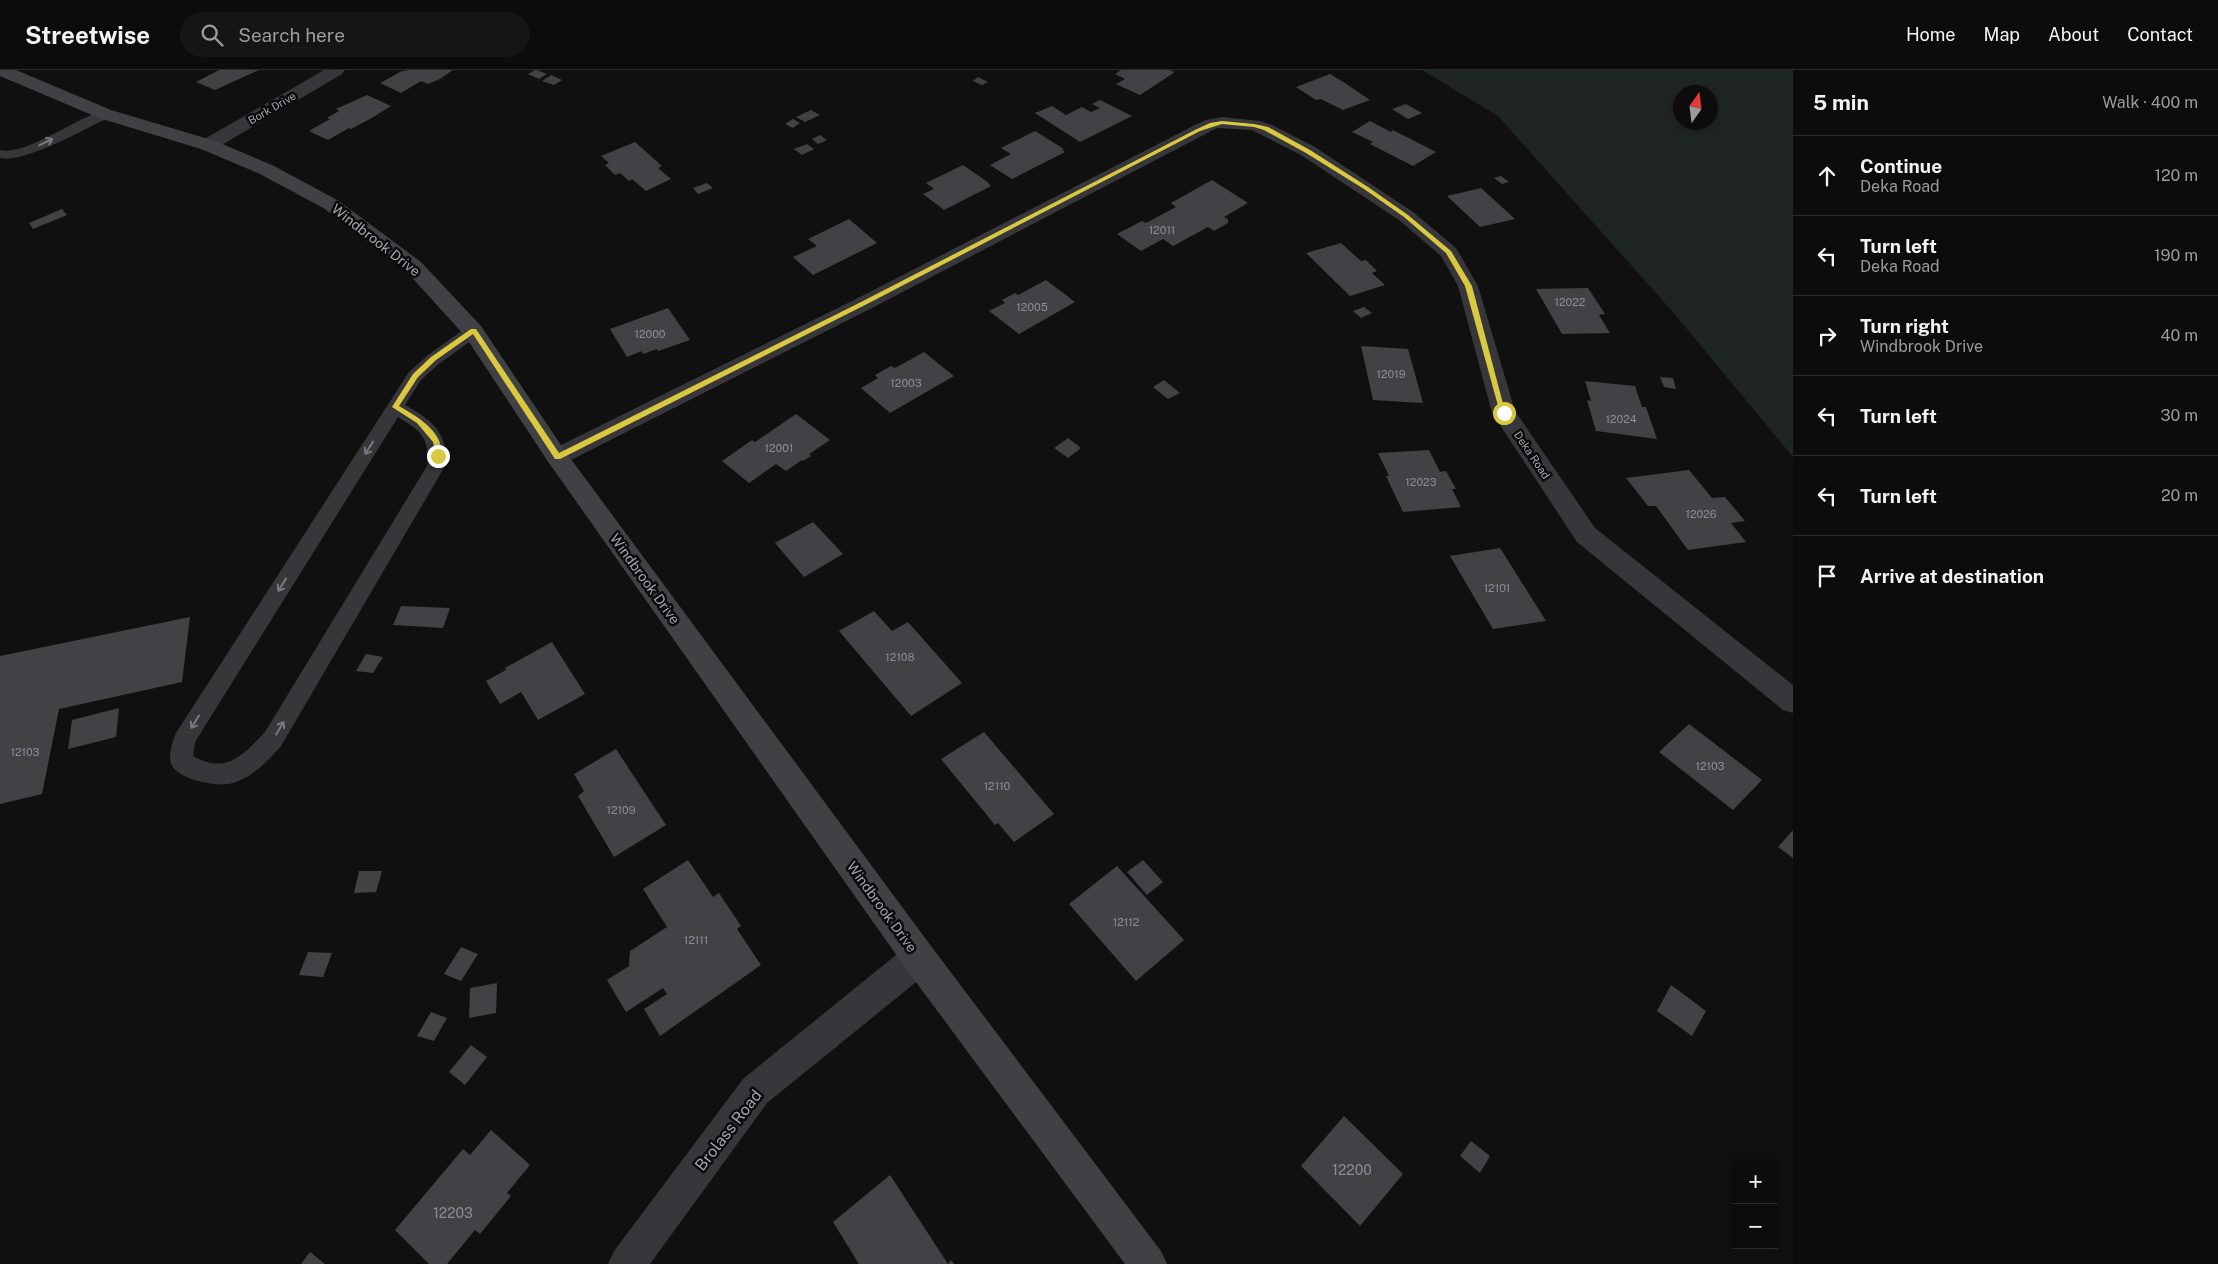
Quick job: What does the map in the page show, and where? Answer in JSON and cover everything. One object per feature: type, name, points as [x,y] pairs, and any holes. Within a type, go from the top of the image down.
[{"type":"street","name":"Windbrook Drive","points":[[1,70],[105,114],[208,146],[267,170],[332,205],[414,267],[474,331],[557,457],[919,958],[1148,1264]]},
{"type":"street","name":"Bork Drive","points":[[208,146],[336,70]]},
{"type":"street","name":"Deka Road","points":[[557,457],[865,303],[1198,130],[1222,122],[1254,125],[1266,129],[1308,151],[1366,188],[1406,216],[1449,252],[1468,286],[1504,413],[1586,535],[1793,701]]},
{"type":"street","name":"Brolass Road","points":[[627,1264],[755,1091],[919,958]]},
{"type":"lane","points":[[0,154],[8,156],[38,146],[105,114]]},
{"type":"lane","points":[[395,407],[420,421],[437,441],[438,456],[436,466],[273,739],[252,762],[230,774],[200,772],[182,761],[184,740],[395,407],[416,376],[434,358],[474,331]]},
{"type":"shaded area","points":[[1422,70],[1793,70],[1793,457],[1672,311],[1498,116]]},
{"type":"building","points":[[219,70],[259,70],[215,90],[196,82]]},
{"type":"building","points":[[453,70],[440,79],[428,84],[421,81],[401,93],[380,83],[402,71]]},
{"type":"building","points":[[535,70],[547,74],[539,79],[528,74]]},
{"type":"building","points":[[1121,70],[1169,70],[1175,72],[1140,95],[1116,84],[1125,79],[1115,74]]},
{"type":"building","points":[[1330,74],[1370,100],[1343,110],[1321,99],[1316,100],[1296,87]]},
{"type":"building","points":[[551,75],[562,80],[554,85],[542,81]]},
{"type":"building","points":[[978,77],[988,82],[982,85],[973,81]]},
{"type":"building","points":[[367,95],[391,106],[328,140],[309,131],[330,119],[327,118],[339,111],[336,109]]},
{"type":"building","points":[[1100,100],[1132,116],[1080,142],[1035,113],[1052,106],[1066,115],[1082,107],[1091,112],[1100,108],[1092,104]]},
{"type":"building","points":[[1406,104],[1422,113],[1408,119],[1392,109]]},
{"type":"building","points":[[811,110],[820,115],[805,122],[796,117]]},
{"type":"building","points":[[793,119],[800,123],[793,128],[785,124]]},
{"type":"building","points":[[1370,121],[1391,132],[1393,130],[1436,152],[1413,166],[1370,144],[1373,142],[1352,132]]},
{"type":"building","points":[[1035,131],[1064,149],[1062,150],[1065,152],[1012,179],[990,165],[1011,154],[1001,148]]},
{"type":"building","points":[[820,135],[827,140],[818,144],[812,139]]},
{"type":"building","points":[[635,142],[662,166],[658,168],[671,179],[646,191],[632,179],[629,181],[620,173],[615,175],[605,165],[609,163],[601,156]]},
{"type":"building","points":[[807,144],[814,149],[802,155],[794,149]]},
{"type":"building","points":[[963,165],[991,186],[944,210],[923,194],[934,189],[926,183]]},
{"type":"building","points":[[1501,176],[1509,182],[1502,184],[1494,178]]},
{"type":"building","points":[[1212,180],[1248,203],[1224,217],[1228,219],[1228,223],[1214,231],[1208,227],[1173,246],[1163,239],[1141,251],[1117,234],[1142,221],[1146,223],[1176,207],[1171,203]]},
{"type":"building","points":[[707,183],[713,188],[698,194],[693,188]]},
{"type":"building","points":[[1481,188],[1515,219],[1480,227],[1447,196]]},
{"type":"building","points":[[62,209],[67,215],[33,229],[29,223]]},
{"type":"building","points":[[849,219],[877,243],[813,275],[793,257],[817,246],[808,239]]},
{"type":"building","points":[[1341,243],[1361,261],[1366,260],[1377,271],[1372,273],[1385,285],[1350,296],[1306,253]]},
{"type":"building","points":[[1046,280],[1075,302],[1019,334],[989,311],[1005,303],[1002,300],[1015,293],[1018,295]]},
{"type":"building","points":[[1588,288],[1605,314],[1599,315],[1610,333],[1562,334],[1536,289]]},
{"type":"building","points":[[1364,307],[1372,313],[1361,318],[1353,311]]},
{"type":"building","points":[[668,308],[690,340],[658,351],[657,349],[643,354],[642,351],[627,357],[610,329]]},
{"type":"building","points":[[1361,346],[1408,349],[1423,403],[1373,400]]},
{"type":"building","points":[[924,352],[954,376],[890,413],[861,388],[878,378],[875,375],[891,366],[895,368]]},
{"type":"building","points":[[1660,377],[1673,378],[1676,389],[1664,387]]},
{"type":"building","points":[[1164,380],[1180,393],[1168,399],[1153,387]]},
{"type":"building","points":[[1585,381],[1635,386],[1642,407],[1646,407],[1657,439],[1596,431],[1587,400],[1591,401]]},
{"type":"building","points":[[796,414],[830,440],[809,454],[811,456],[786,471],[776,464],[749,483],[722,461],[752,440],[755,442]]},
{"type":"building","points":[[1068,438],[1081,448],[1068,458],[1054,448]]},
{"type":"building","points":[[1429,450],[1440,472],[1446,471],[1456,489],[1452,489],[1461,507],[1403,512],[1386,476],[1389,476],[1378,453]]},
{"type":"building","points":[[1689,470],[1712,498],[1725,497],[1745,521],[1731,523],[1746,542],[1688,550],[1656,506],[1648,506],[1626,478]]},
{"type":"building","points":[[813,522],[843,554],[804,577],[775,543]]},
{"type":"building","points":[[1500,548],[1546,621],[1493,629],[1450,556]]},
{"type":"building","points":[[401,606],[450,608],[443,628],[393,625]]},
{"type":"building","points":[[874,611],[892,631],[908,622],[962,683],[911,716],[839,631]]},
{"type":"building","points":[[190,617],[182,682],[59,709],[42,794],[0,804],[0,656]]},
{"type":"building","points":[[552,642],[585,694],[538,720],[521,692],[500,704],[486,681],[506,670],[505,668]]},
{"type":"building","points":[[366,654],[383,657],[373,673],[356,671]]},
{"type":"building","points":[[119,708],[116,737],[68,749],[72,720]]},
{"type":"building","points":[[1689,724],[1762,780],[1733,810],[1659,752]]},
{"type":"building","points":[[984,732],[1054,814],[1014,842],[998,823],[995,825],[941,759]]},
{"type":"building","points":[[616,749],[666,825],[614,857],[578,796],[584,791],[574,774]]},
{"type":"building","points":[[1793,830],[1793,858],[1778,847]]},
{"type":"building","points":[[688,860],[713,897],[719,893],[741,926],[737,929],[761,965],[660,1036],[644,1009],[667,994],[663,988],[626,1012],[607,980],[629,966],[630,951],[667,927],[643,889]]},
{"type":"building","points":[[1143,860],[1163,882],[1147,895],[1127,872]]},
{"type":"building","points":[[1117,866],[1184,940],[1136,981],[1069,904]]},
{"type":"building","points":[[359,871],[382,871],[376,892],[354,893]]},
{"type":"building","points":[[461,947],[478,954],[461,981],[444,974]]},
{"type":"building","points":[[308,952],[332,953],[323,977],[299,975]]},
{"type":"building","points":[[497,983],[496,1013],[469,1018],[470,988]]},
{"type":"building","points":[[1671,985],[1706,1011],[1692,1036],[1657,1011]]},
{"type":"building","points":[[431,1012],[447,1018],[434,1041],[417,1036]]},
{"type":"building","points":[[471,1045],[487,1057],[465,1085],[449,1072]]},
{"type":"building","points":[[1344,1116],[1403,1174],[1360,1226],[1301,1166]]},
{"type":"building","points":[[491,1130],[530,1165],[507,1193],[511,1196],[480,1234],[475,1230],[447,1264],[429,1264],[395,1230],[463,1149],[470,1155]]},
{"type":"building","points":[[1471,1141],[1490,1156],[1480,1173],[1460,1156]]},
{"type":"building","points":[[890,1175],[948,1264],[859,1264],[833,1222]]},
{"type":"building","points":[[310,1252],[325,1264],[301,1264]]},
{"type":"route","points":[[438,456],[437,441],[420,421],[395,407],[416,376],[434,358],[474,331],[557,457],[865,303],[1198,130],[1222,122],[1254,125],[1266,129],[1308,151],[1406,216],[1449,252],[1468,286],[1504,413]]}]
